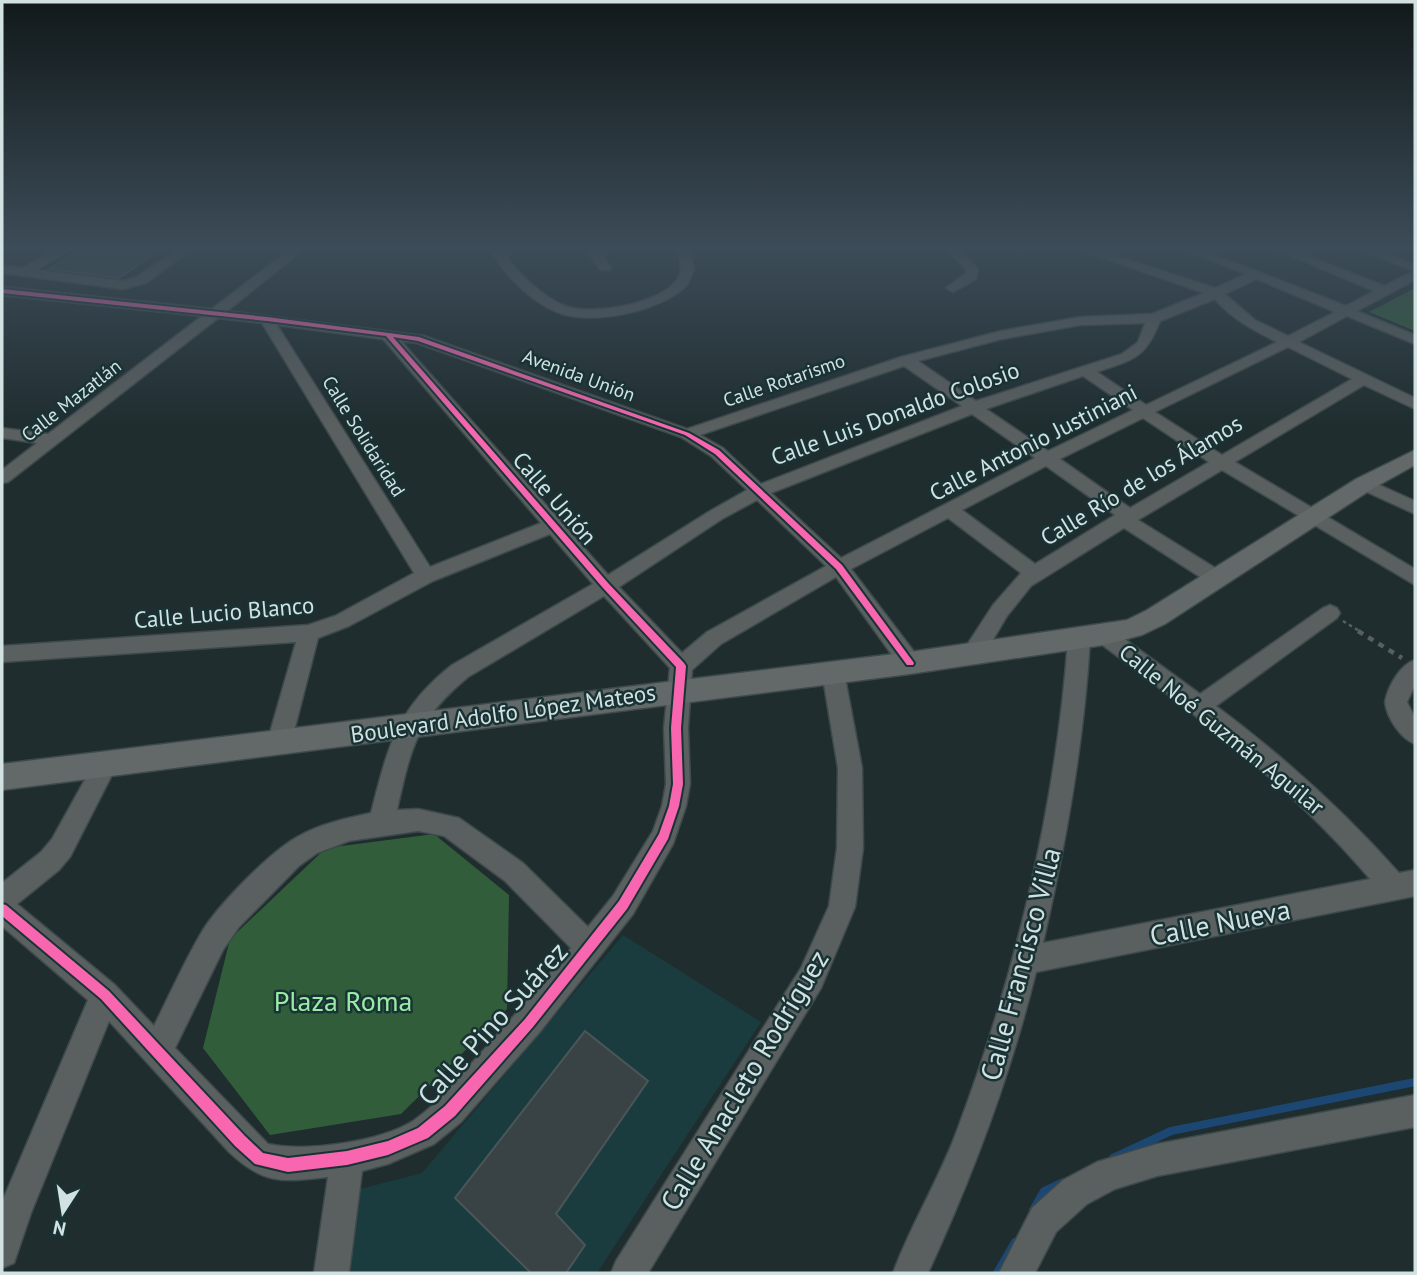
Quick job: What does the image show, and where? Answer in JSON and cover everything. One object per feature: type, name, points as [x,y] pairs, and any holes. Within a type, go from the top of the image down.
[{"type":"main road","name":"Boulevard Adolfo López Mateos","points":[[2,777],[407,726],[679,678],[833,672],[1092,638],[1133,628],[1156,617],[1364,484],[1415,456]]},
{"type":"street","name":"Avenida Unión","points":[[173,310],[387,334],[432,342],[687,434],[717,452],[839,567],[910,663]]},
{"type":"street","name":"Calle Mazatlán","points":[[2,478],[220,310]]},
{"type":"street","points":[[566,310],[592,314],[630,310]]},
{"type":"street","name":"Calle Rotarismo","points":[[687,434],[906,359],[1029,329],[1080,321],[1154,318],[1175,310]]},
{"type":"street","points":[[1233,310],[1288,342],[1415,404]]},
{"type":"street","points":[[1342,310],[1415,340]]},
{"type":"street","name":"Calle Antonio Justiniani","points":[[679,678],[714,638],[839,567],[1046,459],[1352,310]]},
{"type":"street","name":"Calle Luis Donaldo Colosio","points":[[407,726],[422,703],[460,671],[606,586],[663,548],[760,491],[972,408],[1110,363],[1138,351],[1144,344],[1154,318]]},
{"type":"street","name":"Calle Solidaridad","points":[[267,319],[426,576]]},
{"type":"street","name":"Calle Unión","points":[[387,334],[606,586],[679,678]]},
{"type":"street","points":[[906,359],[1125,517],[1218,579]]},
{"type":"street","points":[[1084,370],[1165,428],[1415,578]]},
{"type":"street","name":"Calle Río de los Álamos","points":[[973,654],[996,616],[1021,583],[1034,573],[1363,379]]},
{"type":"street","points":[[2,433],[51,440]]},
{"type":"street","points":[[1364,484],[1415,508]]},
{"type":"street","points":[[950,510],[1034,573]]},
{"type":"street","name":"Calle Lucio Blanco","points":[[2,654],[309,633],[342,621],[426,576],[554,525]]},
{"type":"street","points":[[1200,706],[1330,613]]},
{"type":"street","points":[[279,743],[309,633]]},
{"type":"street","name":"Calle Noé Guzmán Aguilar","points":[[1092,638],[1200,706],[1304,790],[1405,885]]},
{"type":"street","name":"Calle Francisco Villa","points":[[910,1273],[961,1163],[1000,1053],[1026,960],[1058,815],[1074,707],[1092,638]]},
{"type":"street","points":[[1410,664],[1394,698],[1394,706],[1415,734]]},
{"type":"street","name":"Calle Anacleto Rodríguez","points":[[628,1273],[811,978],[842,907],[850,848],[850,768],[833,672]]},
{"type":"street","name":"Calle Pino Suárez","points":[[590,947],[514,872],[450,826],[418,820],[380,823],[349,830],[308,844],[290,857],[229,917],[213,940],[157,1051],[187,1087],[260,1159],[288,1165],[347,1158],[388,1148],[423,1133],[450,1111],[529,1023],[590,947],[644,872],[664,836],[678,784],[679,678]]},
{"type":"street","points":[[380,823],[407,726]]},
{"type":"street","points":[[2,898],[50,861],[61,848],[74,828],[106,763]]},
{"type":"street","name":"Calle Nueva","points":[[1026,960],[1405,885]]},
{"type":"street","points":[[2,909],[105,995],[157,1051]]},
{"type":"street","points":[[2,1251],[14,1213],[105,995]]},
{"type":"street","points":[[1016,1273],[1044,1220],[1075,1192],[1109,1174],[1157,1160],[1415,1111]]},
{"type":"street","points":[[332,1273],[347,1158]]},
{"type":"path","points":[[1330,613],[1410,664]]},
{"type":"shaded area","points":[[623,935],[761,1022],[597,1273],[347,1273],[356,1190],[422,1173]]},
{"type":"green space","points":[[1374,310],[1415,310],[1415,331],[1369,312]]},
{"type":"green space","name":"Plaza Roma","points":[[434,834],[509,895],[507,1009],[401,1114],[270,1135],[203,1048],[230,939],[326,848]]},
{"type":"building","points":[[585,1031],[648,1081],[556,1214],[585,1245],[566,1273],[531,1273],[455,1198]]},
{"type":"waterway","points":[[1113,1158],[1171,1131],[1415,1082]]},
{"type":"waterway","points":[[1033,1210],[1044,1191],[1063,1182]]},
{"type":"waterway","points":[[997,1273],[1015,1242]]},
{"type":"cycle path","points":[[177,310],[419,339],[687,434],[717,452],[839,567],[910,663]]},
{"type":"cycle path","points":[[2,909],[105,995],[240,1141],[260,1159],[288,1165],[347,1158],[388,1148],[423,1133],[450,1111],[529,1023],[623,905],[664,836],[674,806],[678,784],[676,728],[681,666],[606,586],[387,334]]}]
